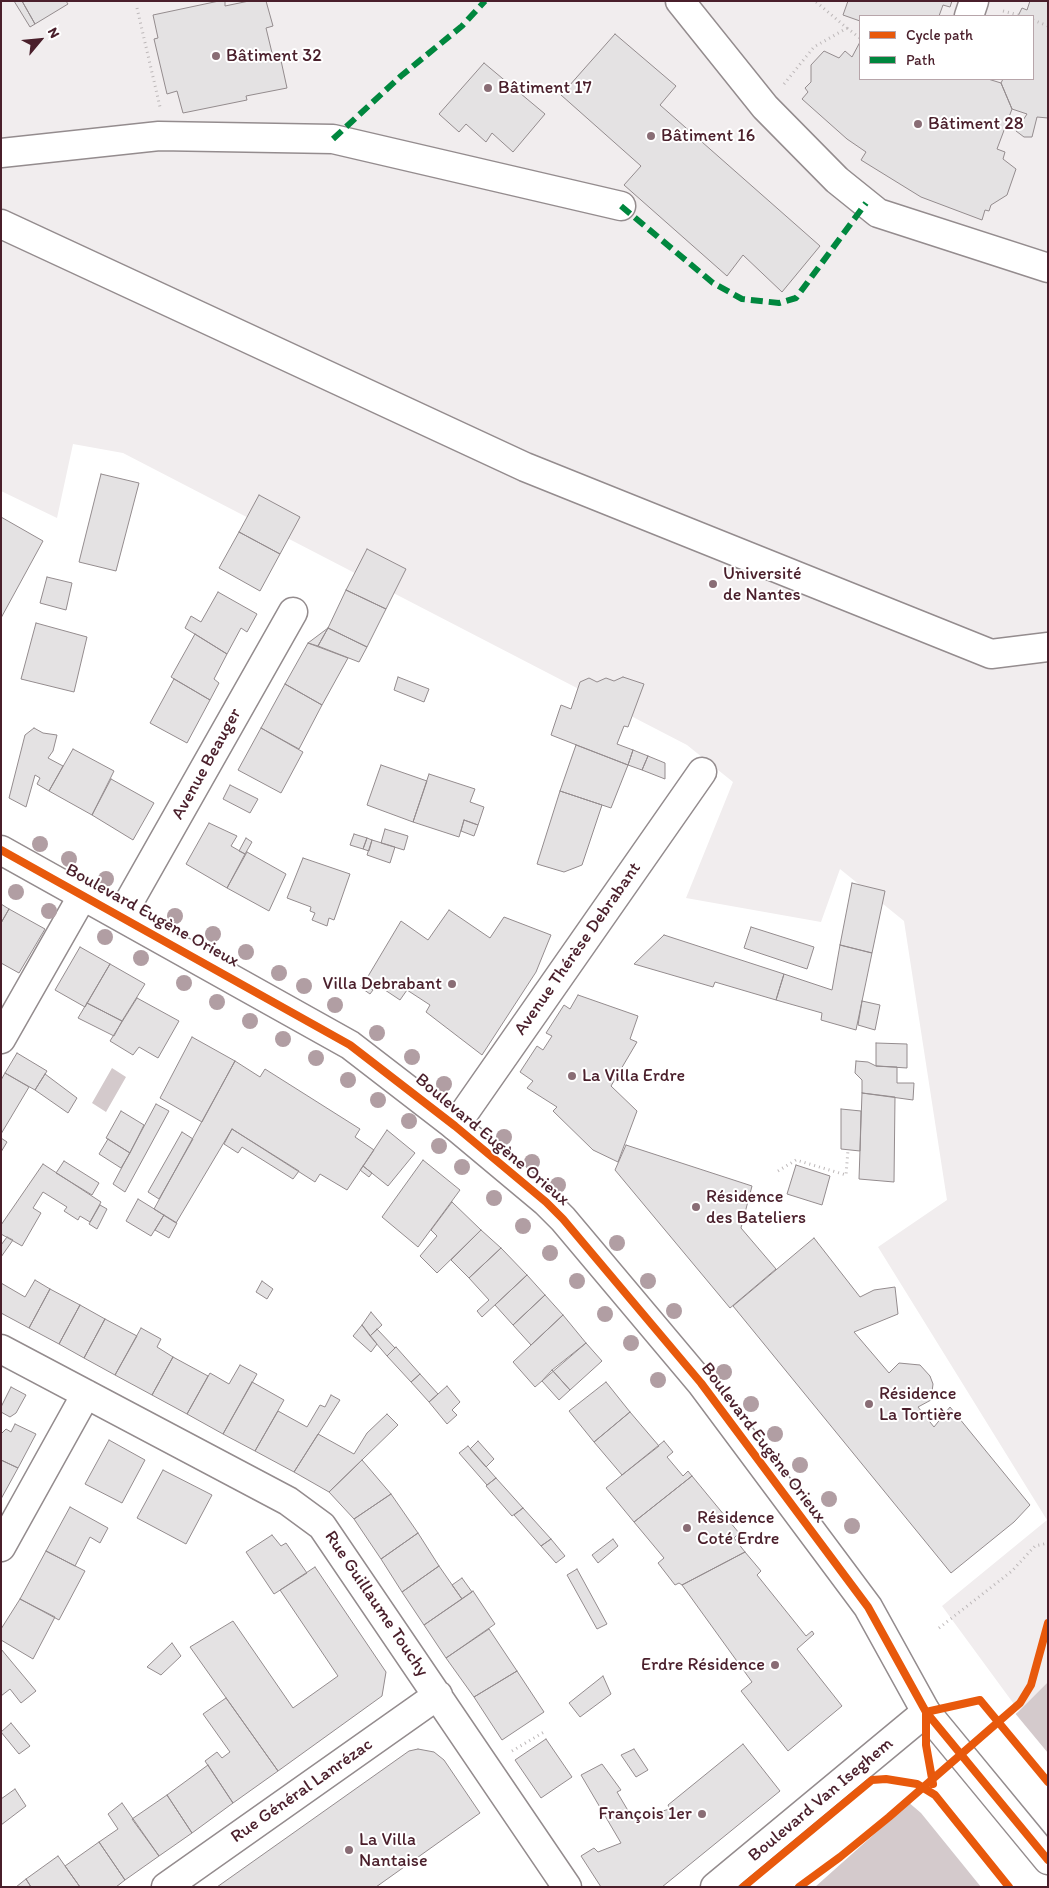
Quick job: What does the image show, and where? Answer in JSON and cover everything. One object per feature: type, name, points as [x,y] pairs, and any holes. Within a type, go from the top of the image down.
[{"type":"street","points":[[680,1],[765,107],[837,180],[878,213],[1048,268]]},
{"type":"street","points":[[969,15],[974,1]]},
{"type":"street","points":[[1,153],[159,136],[333,139],[621,206]]},
{"type":"street","points":[[1,224],[534,470],[991,654],[1048,647]]},
{"type":"street","name":"Avenue Beauger","points":[[121,916],[293,612]]},
{"type":"street","name":"Avenue Thérèse Debrabant","points":[[455,1126],[702,772]]},
{"type":"street","name":"Boulevard Eugène Orieux","points":[[1,850],[83,894],[350,1045],[524,1182],[563,1219],[700,1383],[868,1607],[935,1721],[1048,1860]]},
{"type":"street","points":[[1,1039],[83,894]]},
{"type":"street","name":"Rue Guillaume Touchy","points":[[1,1349],[288,1501],[313,1518],[331,1536],[567,1887]]},
{"type":"street","points":[[1,1547],[86,1394]]},
{"type":"street","name":"Rue Général Lanrézac","points":[[166,1887],[438,1695]]},
{"type":"street","name":"Boulevard Van Iseghem","points":[[715,1887],[935,1721]]},
{"type":"path","points":[[815,1],[859,37]]},
{"type":"path","points":[[137,8],[161,110]]},
{"type":"path","points":[[1034,20],[1048,26]]},
{"type":"path","points":[[765,107],[814,47],[847,28]]},
{"type":"path","points":[[778,1171],[796,1160],[846,1175],[848,1150]]},
{"type":"path","points":[[939,1628],[1012,1571],[1035,1546],[1048,1543]]},
{"type":"path","points":[[508,1754],[544,1732]]},
{"type":"shaded area","name":"Université de Nantes","points":[[1,1],[1048,1],[1048,1682],[1019,1711],[942,1606],[1047,1520],[878,1247],[947,1200],[904,921],[840,869],[821,922],[686,898],[733,782],[687,745],[123,453],[73,444],[57,518],[1,491]]},
{"type":"shaded area","points":[[112,1068],[126,1077],[106,1112],[92,1103]]},
{"type":"shaded area","points":[[1048,1682],[1048,1887],[815,1887],[908,1804],[1019,1711]]},
{"type":"pier","points":[[1014,1712],[1048,1753],[1048,1887],[981,1887],[921,1813],[907,1801]]},
{"type":"building","points":[[14,1],[22,1],[35,24],[30,27]]},
{"type":"building","points":[[22,1],[66,1],[68,4],[35,24]]},
{"type":"building","name":"Bâtiment 32","points":[[225,1],[225,6],[249,1],[266,1],[273,26],[266,28],[273,57],[280,56],[287,88],[246,96],[247,100],[183,113],[177,91],[167,94],[154,39],[158,38],[153,15]]},
{"type":"building","points":[[848,1],[952,1],[950,7],[943,5],[939,15],[859,15],[859,21],[843,15]]},
{"type":"building","points":[[1030,1],[1048,1],[1048,118],[1037,117],[1032,137],[1024,137],[1016,131],[1027,114],[1012,109],[1001,83],[1002,80],[1034,80],[1034,15],[1018,15],[1022,8],[1027,10]]},
{"type":"building","name":"Bâtiment 16","points":[[615,34],[676,86],[660,105],[820,246],[782,292],[743,255],[727,276],[624,185],[641,166],[561,95]]},
{"type":"building","name":"Bâtiment 28","points":[[859,44],[859,80],[991,80],[1001,83],[1012,109],[997,149],[1005,152],[1003,159],[1016,169],[1007,195],[991,205],[989,211],[985,210],[982,220],[921,197],[861,160],[866,152],[847,139],[802,99],[808,92],[805,88],[811,82],[811,65],[824,51],[839,58],[845,51],[852,57]]},
{"type":"building","name":"Bâtiment 17","points":[[484,63],[545,114],[513,152],[492,133],[486,142],[466,124],[459,132],[439,114]]},
{"type":"building","points":[[101,474],[139,483],[116,571],[79,562]]},
{"type":"building","points":[[259,495],[300,517],[280,554],[239,532]]},
{"type":"building","points":[[1,517],[43,541],[1,618]]},
{"type":"building","points":[[239,532],[280,554],[260,591],[219,568]]},
{"type":"building","points":[[367,549],[406,569],[386,609],[346,590]]},
{"type":"building","points":[[47,577],[72,583],[66,610],[40,603]]},
{"type":"building","points":[[346,590],[386,609],[367,647],[328,628]]},
{"type":"building","points":[[218,592],[257,614],[247,632],[241,628],[227,654],[185,628],[191,616],[201,622]]},
{"type":"building","points":[[36,623],[87,637],[74,692],[21,679]]},
{"type":"building","points":[[328,628],[367,647],[359,662],[318,646]]},
{"type":"building","points":[[328,628],[318,646],[308,643]]},
{"type":"building","points":[[195,634],[227,654],[214,679],[219,683],[210,700],[171,677]]},
{"type":"building","points":[[308,643],[348,658],[322,705],[285,684]]},
{"type":"building","points":[[398,677],[429,689],[424,702],[394,690]]},
{"type":"building","points":[[623,677],[644,684],[628,727],[624,726],[617,744],[633,750],[628,765],[551,735],[561,705],[571,709],[580,682],[589,678],[597,682],[606,678],[614,681]]},
{"type":"building","points":[[174,679],[210,700],[187,743],[150,723]]},
{"type":"building","points":[[285,684],[322,705],[299,749],[261,728]]},
{"type":"building","points":[[34,728],[43,733],[57,735],[53,751],[48,758],[63,766],[49,791],[37,784],[40,778],[35,775],[26,807],[9,798],[25,735]]},
{"type":"building","points":[[261,728],[303,752],[281,793],[238,770]]},
{"type":"building","points":[[576,745],[628,765],[611,808],[560,791]]},
{"type":"building","points":[[73,749],[114,771],[92,815],[49,791]]},
{"type":"building","points":[[633,750],[648,756],[642,770],[628,765]]},
{"type":"building","points":[[648,756],[665,763],[665,779],[642,770]]},
{"type":"building","points":[[381,765],[427,781],[413,822],[367,805]]},
{"type":"building","points":[[429,774],[475,789],[470,802],[484,807],[478,825],[464,820],[459,837],[413,822]]},
{"type":"building","points":[[111,779],[154,803],[133,840],[92,815]]},
{"type":"building","points":[[230,785],[258,799],[250,813],[223,799]]},
{"type":"building","points":[[560,791],[602,805],[582,865],[564,872],[537,864]]},
{"type":"building","points":[[464,820],[478,825],[474,836],[461,831]]},
{"type":"building","points":[[209,823],[237,836],[231,846],[245,854],[227,888],[186,864]]},
{"type":"building","points":[[385,829],[408,836],[404,850],[381,843]]},
{"type":"building","points":[[354,834],[367,838],[363,849],[350,845]]},
{"type":"building","points":[[246,838],[252,842],[245,854],[239,851]]},
{"type":"building","points":[[367,838],[372,840],[369,851],[363,849]]},
{"type":"building","points":[[372,840],[395,847],[390,863],[367,855]]},
{"type":"building","points":[[247,852],[286,874],[269,911],[227,888]]},
{"type":"building","points":[[303,858],[350,874],[334,920],[329,918],[327,926],[312,920],[315,913],[310,911],[311,907],[287,898]]},
{"type":"building","points":[[852,883],[885,891],[872,953],[840,945]]},
{"type":"building","points":[[1,904],[9,909],[1,923]]},
{"type":"building","points":[[9,909],[45,929],[19,973],[1,963],[1,923]]},
{"type":"building","name":"Villa Debrabant","points":[[449,910],[490,938],[504,917],[551,935],[536,972],[482,1055],[426,1012],[430,1005],[407,990],[400,1000],[367,978],[401,921],[428,940]]},
{"type":"building","points":[[751,927],[814,947],[807,969],[744,948]]},
{"type":"building","points":[[664,935],[784,974],[776,1000],[715,982],[713,987],[634,964]]},
{"type":"building","points":[[840,945],[872,953],[856,1030],[821,1020],[822,1013],[776,1000],[784,974],[832,990]]},
{"type":"building","points":[[80,947],[110,964],[85,1007],[55,990]]},
{"type":"building","points":[[110,964],[145,984],[122,1021],[87,1003]]},
{"type":"building","points":[[363,983],[373,990],[370,994],[360,987]]},
{"type":"building","name":"La Villa Erdre","points":[[578,995],[638,1016],[630,1039],[637,1042],[611,1086],[637,1111],[618,1162],[593,1150],[553,1111],[557,1107],[527,1088],[533,1081],[520,1072],[537,1046],[543,1050],[552,1036],[546,1033],[564,1005],[570,1009]]},
{"type":"building","points":[[137,998],[179,1021],[158,1058],[139,1047],[133,1055],[110,1041]]},
{"type":"building","points":[[862,1001],[880,1005],[875,1030],[858,1025]]},
{"type":"building","points":[[87,1003],[122,1021],[114,1036],[78,1018]]},
{"type":"building","points":[[192,1037],[235,1061],[202,1122],[160,1098]]},
{"type":"building","points":[[876,1043],[907,1044],[907,1068],[876,1066]]},
{"type":"building","points":[[17,1053],[47,1071],[35,1090],[5,1073]]},
{"type":"building","points":[[235,1061],[260,1077],[265,1069],[360,1129],[355,1137],[374,1150],[347,1190],[320,1174],[315,1182],[232,1129],[176,1223],[154,1209]]},
{"type":"building","points":[[856,1061],[868,1062],[876,1066],[897,1067],[897,1083],[914,1083],[913,1100],[862,1093],[862,1080],[855,1073]]},
{"type":"building","points":[[5,1073],[29,1087],[1,1134],[1,1080]]},
{"type":"building","points":[[45,1074],[77,1098],[68,1113],[35,1090]]},
{"type":"building","points":[[862,1093],[895,1097],[894,1182],[859,1179]]},
{"type":"building","points":[[156,1104],[169,1111],[125,1192],[113,1184]]},
{"type":"building","points":[[841,1109],[861,1111],[860,1151],[841,1149]]},
{"type":"building","points":[[121,1111],[144,1125],[130,1153],[106,1138]]},
{"type":"building","points":[[232,1129],[299,1171],[293,1179],[242,1147],[238,1153],[224,1144]]},
{"type":"building","points":[[387,1130],[415,1153],[388,1186],[363,1166]]},
{"type":"building","points":[[182,1132],[193,1139],[159,1199],[148,1192]]},
{"type":"building","points":[[1,1138],[7,1142],[1,1152]]},
{"type":"building","points":[[108,1139],[130,1153],[121,1168],[99,1154]]},
{"type":"building","name":"Résidence des Bateliers","points":[[626,1145],[752,1186],[741,1228],[776,1269],[730,1308],[615,1170]]},
{"type":"building","points":[[423,1160],[460,1190],[418,1247],[382,1217]]},
{"type":"building","points":[[64,1161],[99,1183],[92,1195],[56,1173]]},
{"type":"building","points":[[43,1164],[101,1202],[90,1222],[80,1216],[78,1220],[64,1211],[67,1207],[43,1192],[33,1208],[41,1213],[22,1246],[1,1234],[1,1225]]},
{"type":"building","points":[[796,1165],[830,1176],[822,1205],[787,1194]]},
{"type":"building","points":[[363,1166],[372,1173],[369,1177],[360,1170]]},
{"type":"building","points":[[138,1199],[164,1215],[151,1236],[126,1221]]},
{"type":"building","points":[[452,1202],[481,1230],[437,1273],[420,1256],[437,1236],[431,1230]]},
{"type":"building","points":[[100,1205],[107,1209],[97,1229],[89,1224]]},
{"type":"building","points":[[164,1215],[177,1223],[169,1238],[155,1230]]},
{"type":"building","points":[[481,1230],[501,1248],[469,1278],[451,1260]]},
{"type":"building","points":[[7,1237],[13,1240],[1,1257],[1,1245]]},
{"type":"building","name":"Résidence La Tortière","points":[[814,1238],[860,1297],[874,1290],[895,1287],[898,1314],[854,1332],[889,1373],[899,1363],[920,1365],[930,1376],[933,1384],[931,1400],[918,1407],[934,1427],[950,1407],[1030,1505],[1014,1522],[951,1573],[733,1306]]},
{"type":"building","points":[[501,1248],[527,1275],[482,1317],[477,1311],[489,1300],[469,1278]]},
{"type":"building","points":[[527,1275],[545,1295],[513,1325],[495,1305]]},
{"type":"building","points":[[35,1280],[50,1289],[29,1328],[1,1313],[1,1283],[25,1297]]},
{"type":"building","points":[[262,1281],[273,1289],[267,1299],[256,1292]]},
{"type":"building","points":[[50,1289],[80,1305],[59,1344],[29,1328]]},
{"type":"building","points":[[545,1295],[563,1315],[531,1345],[513,1325]]},
{"type":"building","points":[[80,1305],[105,1319],[84,1358],[59,1344]]},
{"type":"building","points":[[371,1312],[382,1325],[370,1336],[362,1325]]},
{"type":"building","points":[[563,1315],[586,1343],[535,1387],[513,1362]]},
{"type":"building","points":[[105,1319],[137,1336],[115,1375],[84,1358]]},
{"type":"building","points":[[362,1325],[377,1344],[371,1352],[353,1336]]},
{"type":"building","points":[[141,1328],[161,1339],[157,1347],[173,1357],[152,1395],[115,1375]]},
{"type":"building","points":[[377,1329],[395,1348],[387,1356],[370,1336]]},
{"type":"building","points":[[586,1343],[602,1361],[570,1390],[552,1370]]},
{"type":"building","points":[[396,1347],[420,1374],[411,1382],[387,1356]]},
{"type":"building","points":[[173,1357],[208,1376],[187,1414],[152,1395]]},
{"type":"building","points":[[240,1365],[257,1374],[223,1434],[187,1414],[210,1373],[229,1384]]},
{"type":"building","points":[[552,1370],[570,1390],[559,1400],[542,1381]]},
{"type":"building","points":[[420,1374],[438,1394],[429,1402],[411,1382]]},
{"type":"building","points":[[252,1382],[284,1400],[255,1451],[223,1434]]},
{"type":"building","points":[[606,1382],[630,1412],[594,1442],[569,1411]]},
{"type":"building","points":[[447,1386],[460,1402],[452,1410],[457,1415],[447,1424],[429,1402]]},
{"type":"building","points":[[11,1387],[26,1395],[16,1413],[10,1417],[1,1412],[1,1407]]},
{"type":"building","points":[[331,1395],[340,1400],[294,1472],[255,1451],[278,1411],[307,1427],[320,1405],[325,1407]]},
{"type":"building","points":[[630,1412],[659,1446],[622,1475],[594,1442]]},
{"type":"building","points":[[387,1414],[398,1425],[329,1492],[294,1472],[318,1434],[354,1454],[367,1433]]},
{"type":"building","points":[[15,1424],[36,1434],[18,1468],[1,1460],[1,1434],[6,1429],[11,1432]]},
{"type":"building","points":[[109,1440],[145,1460],[122,1503],[85,1484]]},
{"type":"building","points":[[478,1441],[494,1459],[486,1467],[470,1449]]},
{"type":"building","points":[[664,1441],[673,1452],[667,1457],[683,1476],[688,1471],[692,1476],[634,1522],[606,1488]]},
{"type":"building","points":[[468,1446],[496,1478],[487,1485],[459,1453]]},
{"type":"building","points":[[1,1460],[18,1468],[1,1499]]},
{"type":"building","points":[[362,1460],[391,1494],[354,1519],[329,1492]]},
{"type":"building","points":[[163,1470],[212,1495],[186,1544],[137,1518]]},
{"type":"building","name":"Résidence Coté Erdre","points":[[692,1476],[739,1533],[734,1538],[745,1552],[682,1585],[679,1583],[675,1585],[658,1563],[664,1558],[634,1522]]},
{"type":"building","points":[[496,1478],[523,1508],[512,1516],[486,1486]]},
{"type":"building","points":[[391,1494],[418,1533],[381,1559],[354,1519]]},
{"type":"building","points":[[70,1507],[108,1528],[100,1543],[90,1537],[75,1566],[46,1551]]},
{"type":"building","points":[[523,1508],[551,1539],[541,1546],[514,1515]]},
{"type":"building","points":[[418,1533],[439,1566],[402,1592],[381,1559]]},
{"type":"building","points":[[272,1535],[281,1546],[286,1543],[307,1573],[274,1594],[246,1552]]},
{"type":"building","points":[[551,1539],[565,1556],[556,1563],[541,1546]]},
{"type":"building","points":[[613,1539],[618,1546],[598,1563],[592,1555]]},
{"type":"building","points":[[46,1551],[85,1571],[59,1620],[20,1599]]},
{"type":"building","name":"Erdre Résidence","points":[[745,1552],[761,1571],[757,1575],[806,1636],[812,1631],[814,1634],[797,1649],[842,1706],[788,1751],[741,1691],[752,1682],[682,1585]]},
{"type":"building","points":[[439,1566],[462,1599],[424,1625],[402,1592]]},
{"type":"building","points":[[315,1567],[386,1672],[382,1696],[278,1771],[190,1647],[233,1621],[293,1708],[338,1676],[280,1590]]},
{"type":"building","points":[[577,1569],[607,1624],[597,1629],[567,1575]]},
{"type":"building","points":[[462,1578],[472,1592],[462,1599],[452,1585]]},
{"type":"building","points":[[473,1591],[495,1624],[446,1658],[424,1625]]},
{"type":"building","points":[[20,1599],[55,1617],[33,1659],[1,1640],[1,1629]]},
{"type":"building","points":[[489,1629],[517,1671],[474,1697],[446,1658]]},
{"type":"building","points":[[172,1643],[181,1656],[161,1675],[147,1667]]},
{"type":"building","points":[[1,1649],[36,1691],[21,1703],[10,1689],[1,1696]]},
{"type":"building","points":[[517,1671],[544,1712],[502,1740],[474,1697]]},
{"type":"building","points":[[603,1676],[611,1694],[580,1717],[569,1703]]},
{"type":"building","points":[[226,1698],[278,1771],[233,1803],[205,1761],[217,1752],[222,1758],[230,1752],[203,1714]]},
{"type":"building","points":[[11,1723],[30,1746],[19,1754],[1,1732]]},
{"type":"building","points":[[546,1739],[572,1777],[541,1798],[515,1760]]},
{"type":"building","name":"François 1er","points":[[743,1744],[780,1791],[662,1887],[601,1887],[581,1856],[594,1848],[598,1852],[621,1843],[581,1775],[602,1764],[621,1790],[617,1792],[633,1819],[670,1809],[668,1805]]},
{"type":"building","name":"La Villa Nantaise","points":[[418,1749],[434,1752],[444,1760],[480,1813],[376,1887],[217,1887],[409,1751]]},
{"type":"building","points":[[634,1749],[648,1770],[636,1777],[621,1755]]},
{"type":"building","points":[[208,1765],[233,1803],[192,1833],[167,1795]]},
{"type":"building","points":[[15,1789],[26,1806],[1,1825],[1,1799]]},
{"type":"building","points":[[167,1795],[192,1833],[159,1856],[132,1819]]},
{"type":"building","points":[[122,1803],[159,1856],[125,1880],[99,1842],[118,1829],[108,1814]]},
{"type":"building","points":[[99,1842],[125,1880],[116,1887],[80,1887],[65,1866]]},
{"type":"building","points":[[58,1856],[80,1887],[31,1887],[26,1879]]},
{"type":"building","points":[[26,1879],[31,1887],[16,1887]]},
{"type":"marked path","points":[[333,139],[401,76],[462,26],[485,1]]},
{"type":"marked path","points":[[621,206],[713,283],[742,299],[779,303],[796,298],[866,203]]},
{"type":"cycle path","points":[[1,850],[350,1045],[455,1126],[546,1202],[563,1219],[701,1383],[868,1607],[926,1712],[1048,1860]]},
{"type":"cycle path","points":[[799,1887],[889,1817],[1020,1703],[1031,1685],[1048,1623]]},
{"type":"cycle path","points":[[926,1712],[980,1700],[1048,1782]]},
{"type":"cycle path","points":[[926,1712],[926,1745],[933,1784]]},
{"type":"cycle path","points":[[743,1887],[872,1780],[886,1779],[917,1784],[935,1795],[1009,1887]]},
{"type":"place","name":"Bâtiment 32","points":[[216,56]]},
{"type":"place","name":"Bâtiment 17","points":[[488,88]]},
{"type":"place","name":"Bâtiment 28","points":[[918,124]]},
{"type":"place","name":"Bâtiment 16","points":[[651,136]]},
{"type":"place","name":"Université de Nantes","points":[[713,584]]},
{"type":"place","name":"Villa Debrabant","points":[[452,984]]},
{"type":"place","name":"La Villa Erdre","points":[[572,1076]]},
{"type":"place","name":"Résidence des Bateliers","points":[[696,1207]]},
{"type":"place","name":"Résidence La Tortière","points":[[869,1404]]},
{"type":"place","name":"Résidence Coté Erdre","points":[[687,1528]]},
{"type":"place","name":"Erdre Résidence","points":[[775,1665]]},
{"type":"place","name":"François 1er","points":[[702,1814]]},
{"type":"place","name":"La Villa Nantaise","points":[[349,1850]]}]
